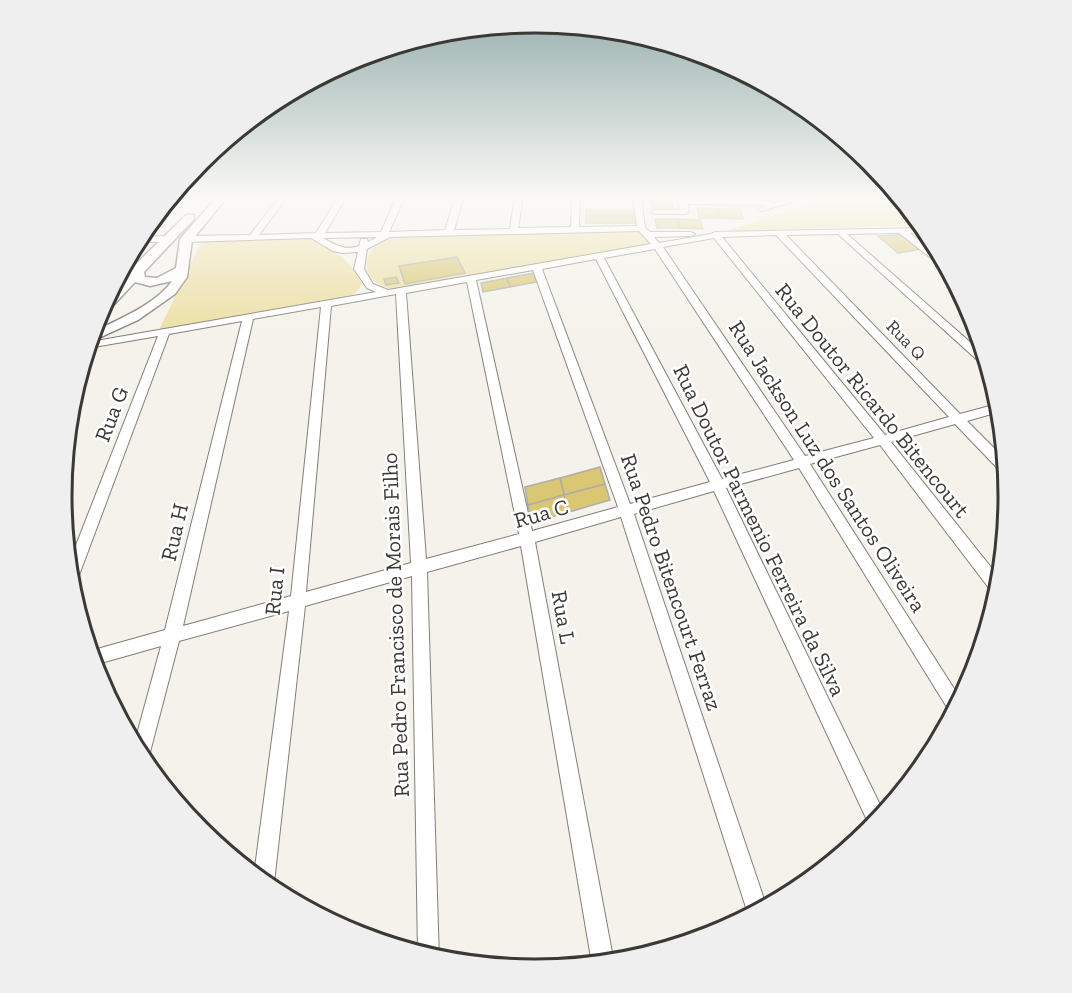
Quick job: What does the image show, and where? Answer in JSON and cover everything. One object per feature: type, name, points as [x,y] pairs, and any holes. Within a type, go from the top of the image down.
[{"type":"main road","points":[[121,289],[166,242]]},
{"type":"main road","points":[[103,331],[154,304],[171,291],[181,277],[186,242]]},
{"type":"main road","points":[[138,271],[139,279],[150,283],[163,281],[182,270]]},
{"type":"main road","points":[[116,300],[123,296],[143,294],[150,296],[154,304]]},
{"type":"street","points":[[323,242],[335,248],[359,269],[366,282],[374,289],[396,292]]},
{"type":"street","points":[[334,242],[335,248]]},
{"type":"street","points":[[359,269],[364,242]]},
{"type":"street","points":[[335,248],[351,250],[364,248],[373,242]]},
{"type":"street","name":"Rua Jackson Luz dos Santos Oliveira","points":[[654,242],[802,462],[952,702]]},
{"type":"street","points":[[99,343],[682,242]]},
{"type":"street","name":"Rua Doutor Ricardo Bitencourt","points":[[725,242],[992,581]]},
{"type":"street","name":"Rua Q","points":[[788,242],[960,418],[998,461]]},
{"type":"street","points":[[853,242],[977,353]]},
{"type":"street","points":[[916,242],[929,252]]},
{"type":"street","name":"Rua Doutor Parmenio Ferreira da Silva","points":[[598,257],[718,485],[874,814]]},
{"type":"street","name":"Rua Pedro Bitencourt Ferraz","points":[[537,268],[626,511],[756,904]]},
{"type":"street","name":"Rua L","points":[[471,279],[527,538],[601,955]]},
{"type":"street","points":[[348,300],[357,296],[366,282]]},
{"type":"street","name":"Rua Pedro Francisco de Morais Filho","points":[[396,292],[419,568],[429,947]]},
{"type":"street","name":"Rua I","points":[[264,872],[298,600],[326,304]]},
{"type":"street","name":"Rua H","points":[[144,742],[172,636],[248,318]]},
{"type":"street","name":"Rua G","points":[[77,561],[164,333]]},
{"type":"street","name":"Rua C","points":[[101,656],[992,410]]},
{"type":"shaded area","points":[[201,242],[319,242],[338,254],[352,268],[362,283],[356,292],[335,300],[159,330]]},
{"type":"shaded area","points":[[381,242],[648,242],[640,247],[400,290],[385,287],[375,281],[369,273],[366,265],[368,256]]},
{"type":"building","points":[[885,242],[912,242],[921,249],[898,253]]},
{"type":"building","points":[[457,257],[465,273],[405,284],[399,266]]},
{"type":"building","points":[[534,273],[537,282],[510,287],[507,278]]},
{"type":"building","points":[[396,277],[399,283],[386,285],[384,279]]},
{"type":"building","points":[[507,278],[510,287],[483,292],[481,283]]},
{"type":"building","points":[[600,467],[605,484],[564,495],[560,478]]},
{"type":"building","points":[[560,478],[564,495],[528,505],[525,487]]},
{"type":"building","points":[[605,484],[610,500],[569,512],[564,495]]},
{"type":"building","points":[[564,495],[569,512],[532,522],[528,505]]}]
